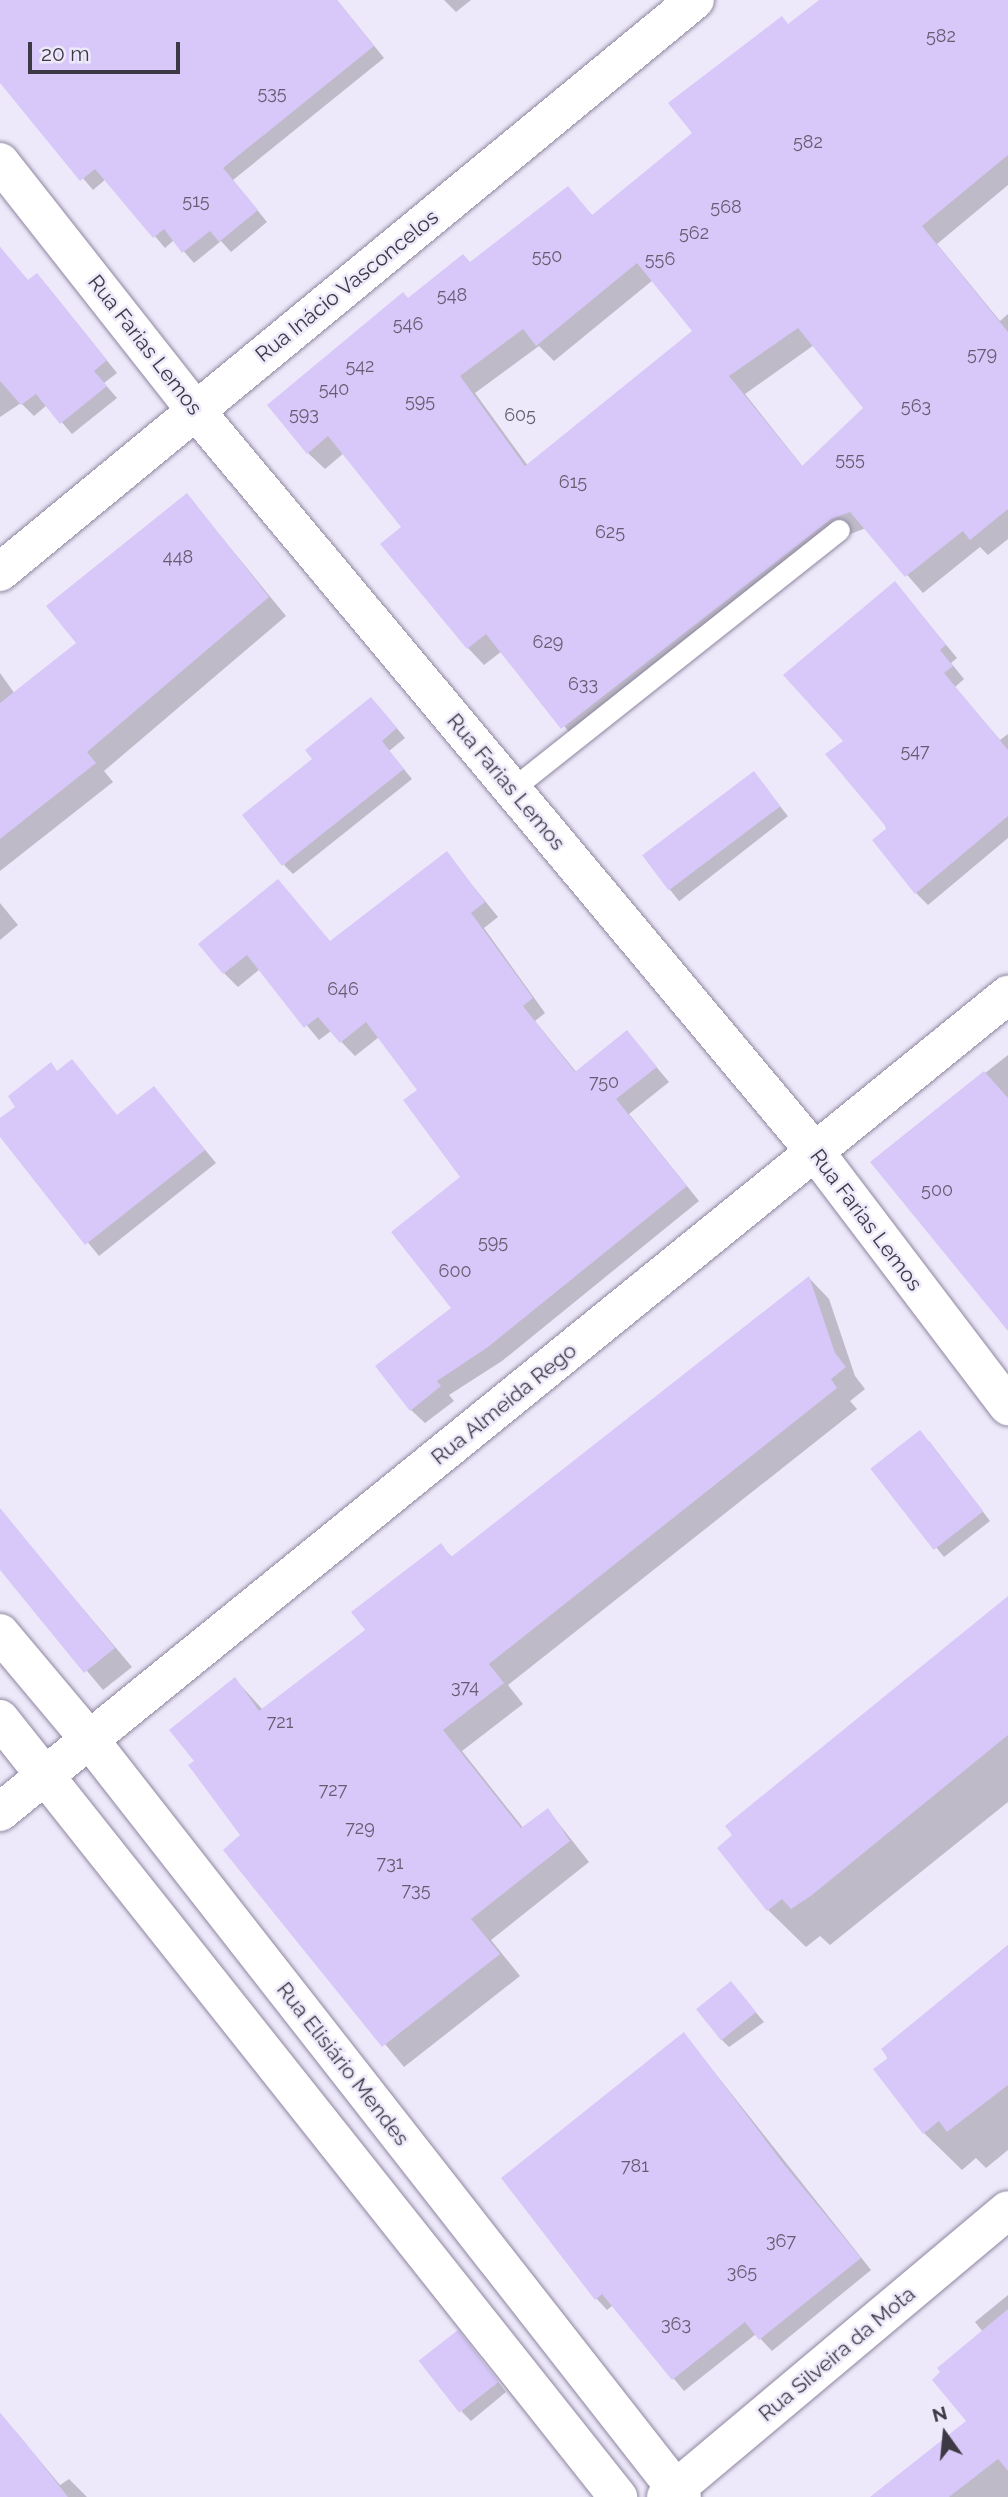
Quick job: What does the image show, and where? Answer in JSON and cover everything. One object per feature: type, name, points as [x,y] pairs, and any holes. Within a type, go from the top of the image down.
[{"type":"street","name":"Rua Inácio Vasconcelos","points":[[0,572],[695,0]]},
{"type":"street","name":"Rua Farias Lemos","points":[[0,162],[195,410],[816,1153],[1008,1406]]},
{"type":"street","name":"Rua Almeida Rego","points":[[0,1812],[1008,995]]},
{"type":"street","name":"Rua Elisiário Mendes","points":[[0,1633],[89,1739],[400,2137],[674,2495]]},
{"type":"street","points":[[0,1719],[618,2497]]},
{"type":"street","points":[[359,2171],[400,2137]]},
{"type":"street","name":"Rua Silveira da Mota","points":[[674,2495],[1008,2210]]},
{"type":"lane","points":[[512,789],[839,530]]},
{"type":"building","points":[[0,0],[337,0],[374,46],[223,168],[258,210],[219,242],[210,231],[182,253],[164,229],[153,238],[95,169],[80,181],[0,83]]},
{"type":"building","points":[[819,0],[1008,0],[1008,155],[922,226],[1008,332],[1008,509],[970,540],[963,531],[905,577],[850,512],[831,519],[561,729],[486,634],[467,649],[380,544],[401,527],[328,436],[307,454],[267,405],[403,292],[408,298],[463,254],[470,262],[568,186],[592,215],[692,133],[668,103],[782,16],[788,24]],"holes":[[[637,263],[692,331],[525,466],[460,376],[523,329],[536,346]],[[798,328],[863,408],[802,466],[729,376]]]},
{"type":"building","points":[[0,247],[28,280],[37,273],[107,360],[94,371],[107,386],[60,424],[36,394],[21,405],[0,381]]},
{"type":"building","points":[[187,493],[269,597],[87,752],[96,763],[0,839],[0,703],[76,643],[46,606]]},
{"type":"building","points":[[895,581],[946,645],[940,650],[953,666],[944,673],[1008,750],[1008,816],[915,894],[872,840],[887,828],[825,754],[843,741],[783,675]]},
{"type":"building","points":[[371,697],[397,728],[382,741],[404,769],[282,866],[242,815],[312,759],[305,750]]},
{"type":"building","points":[[754,771],[780,806],[669,890],[642,855]]},
{"type":"building","points":[[447,851],[485,902],[471,913],[533,998],[523,1006],[575,1072],[627,1030],[657,1067],[616,1099],[687,1186],[488,1347],[437,1381],[441,1386],[410,1411],[375,1366],[451,1308],[391,1232],[460,1177],[403,1100],[417,1090],[366,1022],[340,1043],[318,1017],[304,1028],[247,955],[223,974],[198,944],[278,879],[330,941]]},
{"type":"building","points":[[72,1059],[117,1115],[154,1086],[205,1150],[85,1245],[0,1137],[0,1118],[15,1107],[8,1096],[51,1062],[57,1071]]},
{"type":"building","points":[[984,1071],[1008,1098],[1008,1331],[870,1162]]},
{"type":"building","points":[[809,1276],[835,1353],[846,1367],[831,1379],[837,1388],[489,1664],[504,1683],[443,1730],[521,1828],[548,1808],[570,1841],[471,1919],[500,1954],[382,2047],[223,1850],[240,1835],[188,1765],[194,1761],[169,1730],[235,1677],[259,1711],[365,1630],[351,1612],[441,1543],[451,1557]]},
{"type":"building","points":[[920,1430],[983,1511],[934,1550],[870,1469]]},
{"type":"building","points":[[0,1508],[115,1648],[84,1673],[0,1570]]},
{"type":"building","points":[[1008,1596],[1008,1735],[812,1895],[791,1909],[782,1899],[767,1911],[717,1848],[732,1835],[725,1826]]},
{"type":"building","points":[[1008,1945],[1008,2085],[947,2132],[939,2121],[923,2134],[873,2069],[888,2058],[881,2049]]},
{"type":"building","points":[[731,1981],[756,2012],[721,2040],[696,2009]]},
{"type":"building","points":[[684,2032],[782,2162],[861,2258],[759,2340],[745,2322],[672,2380],[602,2294],[595,2300],[501,2178]]},
{"type":"building","points":[[1008,2309],[1008,2471],[998,2459],[949,2497],[870,2497],[966,2421],[932,2380],[940,2372],[937,2368]]},
{"type":"building","points":[[458,2330],[499,2382],[459,2413],[419,2361]]},
{"type":"building","points":[[0,2413],[24,2441],[68,2497],[0,2497]]}]
